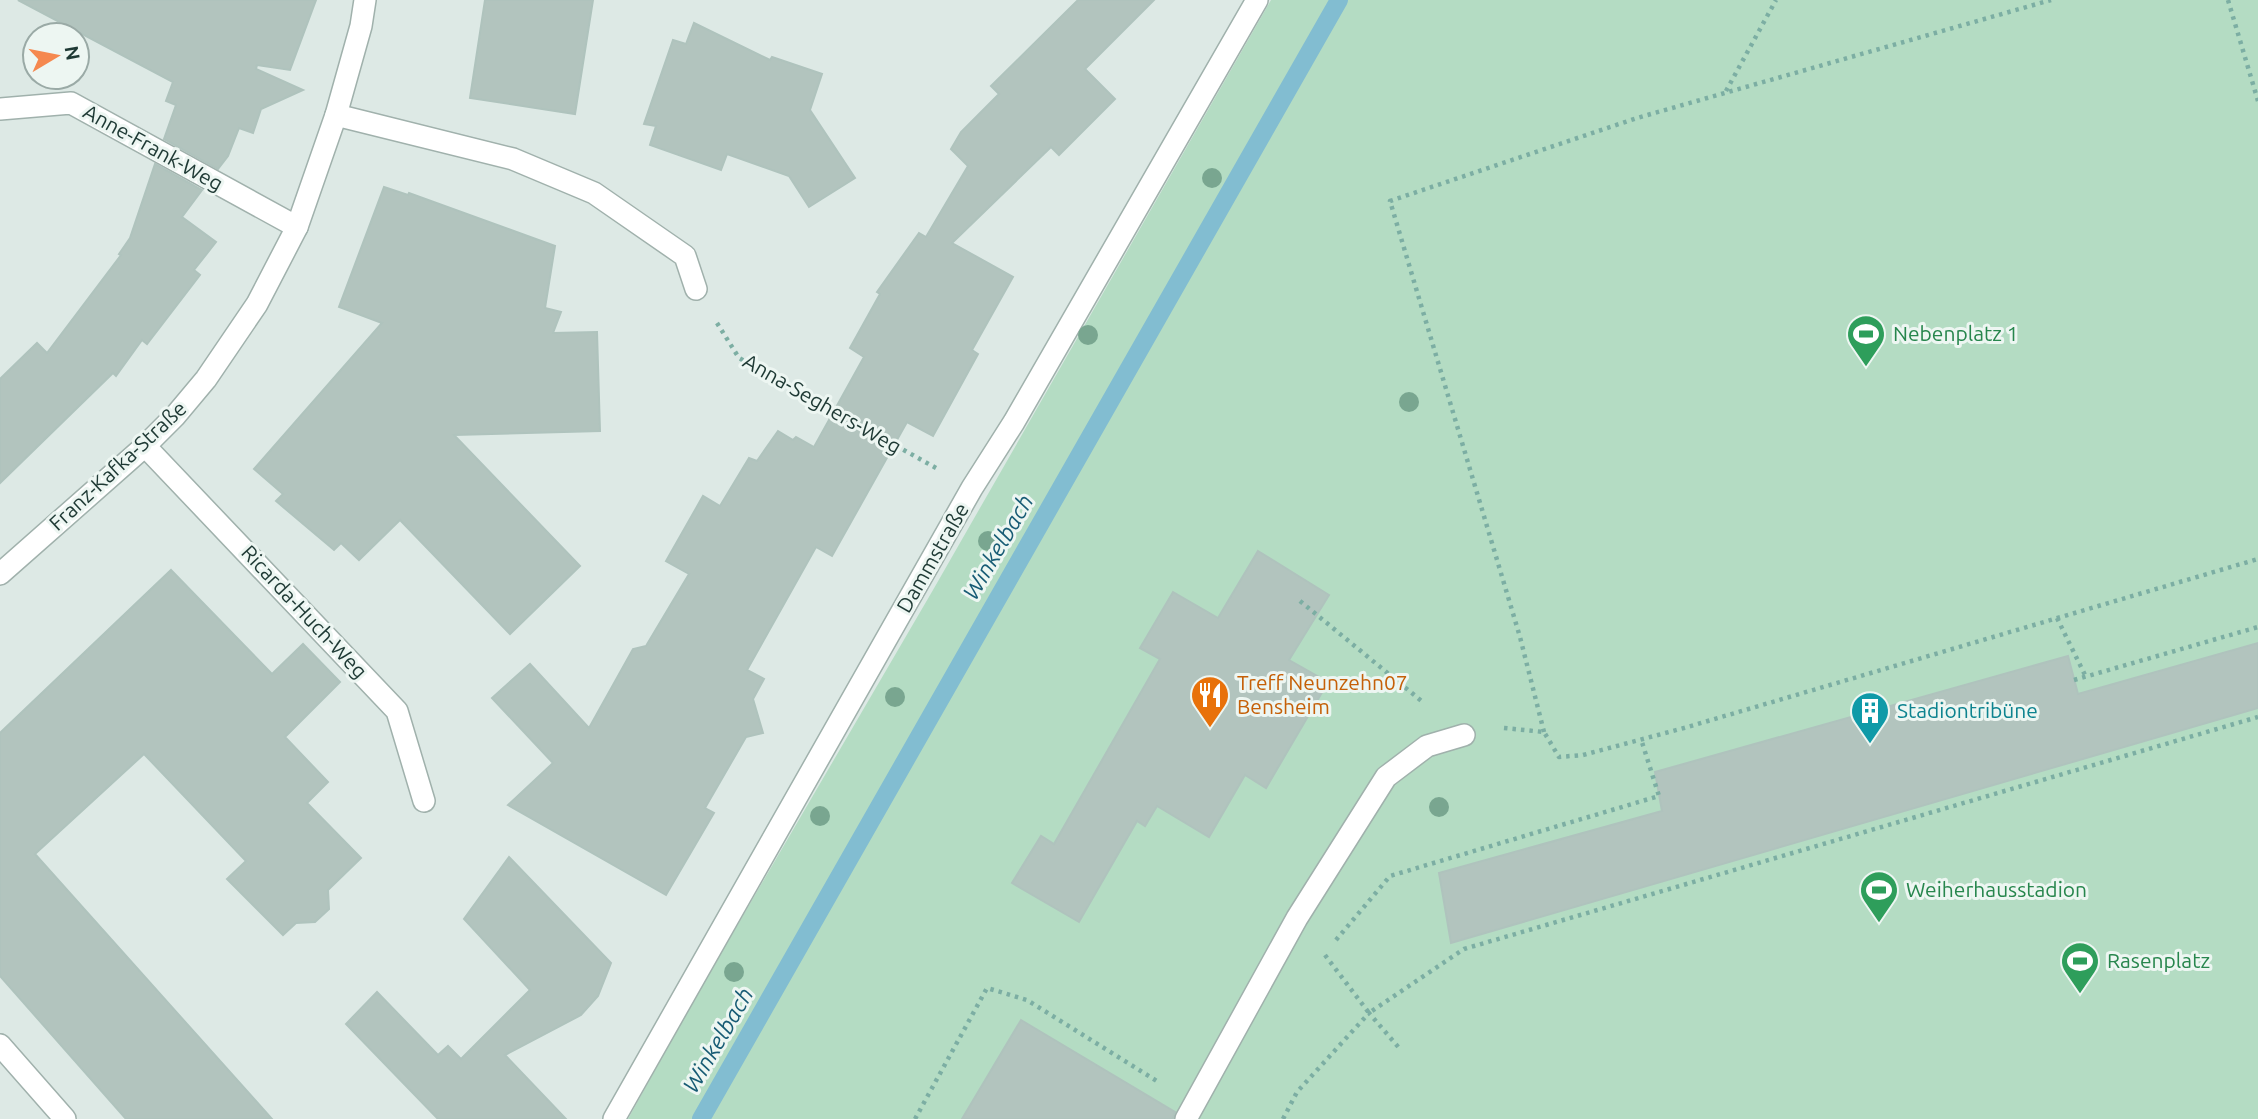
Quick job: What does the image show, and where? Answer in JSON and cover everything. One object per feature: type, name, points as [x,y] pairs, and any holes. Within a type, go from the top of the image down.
[{"type":"street","name":"Franz-Kafka-Straße","points":[[0,574],[145,446],[175,416],[206,379],[257,304],[297,227],[336,115],[361,26],[365,0]]},
{"type":"street","name":"Dammstraße","points":[[614,1119],[972,488],[1014,422],[1257,0]]},
{"type":"street","name":"Anne-Frank-Weg","points":[[0,108],[71,103],[297,227]]},
{"type":"street","points":[[336,115],[513,159],[594,193],[685,256],[696,289]]},
{"type":"street","name":"Ricarda-Huch-Weg","points":[[145,446],[397,711],[424,801]]},
{"type":"street","points":[[1186,1119],[1297,918],[1386,777],[1427,746],[1464,736]]},
{"type":"street","points":[[0,1045],[65,1119]]},
{"type":"path","points":[[1725,92],[1776,0]]},
{"type":"path","points":[[2050,0],[1637,118],[1390,201],[1520,637],[1544,732],[1559,757],[1583,755],[2258,559]]},
{"type":"path","points":[[2228,0],[2258,101]]},
{"type":"path","name":"Anna-Seghers-Weg","points":[[696,289],[738,358],[972,488]]},
{"type":"path","points":[[1300,601],[1464,736],[1502,727],[1544,732]]},
{"type":"path","points":[[2057,618],[2086,677]]},
{"type":"path","points":[[2074,680],[2258,627]]},
{"type":"path","points":[[1283,1119],[1297,1092],[1369,1013],[1464,949],[2258,717]]},
{"type":"path","points":[[1333,944],[1390,876],[1659,796],[1641,739]]},
{"type":"path","points":[[1297,918],[1369,1013],[1400,1049]]},
{"type":"path","points":[[915,1119],[987,988],[1027,1000],[1157,1081]]},
{"type":"green space","name":"Weiherhausstadion","points":[[1271,0],[2258,0],[2258,1119],[628,1119],[696,996],[933,590]]},
{"type":"building","points":[[18,0],[316,0],[290,70],[257,65],[256,69],[303,90],[261,109],[253,133],[239,128],[228,156],[218,169],[164,139],[176,105],[166,101],[173,82],[91,39],[91,21],[58,21]]},
{"type":"building","points":[[485,0],[593,0],[575,114],[470,98]]},
{"type":"building","points":[[1078,0],[1154,0],[1085,69],[1115,99],[1059,155],[1051,147],[952,243],[1013,277],[972,350],[978,354],[933,436],[907,422],[832,556],[816,547],[747,670],[764,679],[753,699],[763,733],[746,737],[705,808],[714,813],[666,895],[508,805],[553,763],[492,698],[530,664],[589,728],[633,649],[646,646],[689,574],[666,561],[703,496],[720,506],[749,458],[757,461],[778,431],[793,440],[796,437],[814,447],[864,357],[850,348],[880,294],[877,292],[919,233],[926,237],[968,166],[951,149],[961,132],[999,94],[991,86]]},
{"type":"building","points":[[694,23],[770,60],[772,57],[822,74],[810,110],[855,178],[809,207],[789,176],[727,154],[721,170],[650,145],[656,126],[644,124],[673,40],[686,44]]},
{"type":"building","points":[[155,164],[202,190],[182,217],[216,242],[194,270],[200,275],[147,344],[142,340],[116,376],[113,373],[0,483],[0,379],[37,343],[47,353],[121,255],[119,254],[130,238]]},
{"type":"building","points":[[384,187],[408,195],[409,193],[555,246],[545,308],[561,312],[553,333],[597,332],[600,431],[454,435],[580,566],[510,634],[400,520],[359,560],[341,543],[334,550],[276,501],[283,494],[254,469],[382,323],[339,307]]},
{"type":"building","name":"Treff Neunzehn07 Bensheim","points":[[1258,551],[1329,595],[1289,660],[1328,682],[1266,788],[1245,775],[1209,837],[1157,806],[1145,826],[1137,821],[1079,922],[1012,883],[1041,836],[1054,844],[1160,659],[1140,648],[1173,592],[1218,618]]},
{"type":"building","points":[[171,570],[272,674],[303,644],[340,682],[285,737],[328,782],[307,803],[361,858],[328,890],[329,909],[315,922],[296,923],[283,935],[227,879],[246,861],[144,754],[35,854],[272,1119],[126,1119],[0,976],[0,733]]},
{"type":"building","points":[[2258,643],[2258,708],[1451,943],[1439,873],[1662,811],[1655,772],[2068,656],[2078,694]]},
{"type":"building","points":[[509,857],[611,963],[598,996],[581,1015],[505,1055],[566,1119],[438,1119],[346,1024],[377,992],[438,1055],[448,1046],[461,1059],[530,990],[464,919]]},
{"type":"building","points":[[1021,1020],[1175,1112],[1173,1119],[962,1119]]},
{"type":"waterway","name":"Winkelbach","points":[[701,1119],[1339,0]]},
{"type":"place","name":"Nebenplatz 1","points":[[1866,368]]},
{"type":"place","name":"Treff Neunzehn07 Bensheim","points":[[1210,729]]},
{"type":"place","name":"Stadiontribüne","points":[[1870,745]]},
{"type":"place","name":"Weiherhausstadion","points":[[1879,924]]},
{"type":"place","name":"Rasenplatz","points":[[2080,995]]}]
